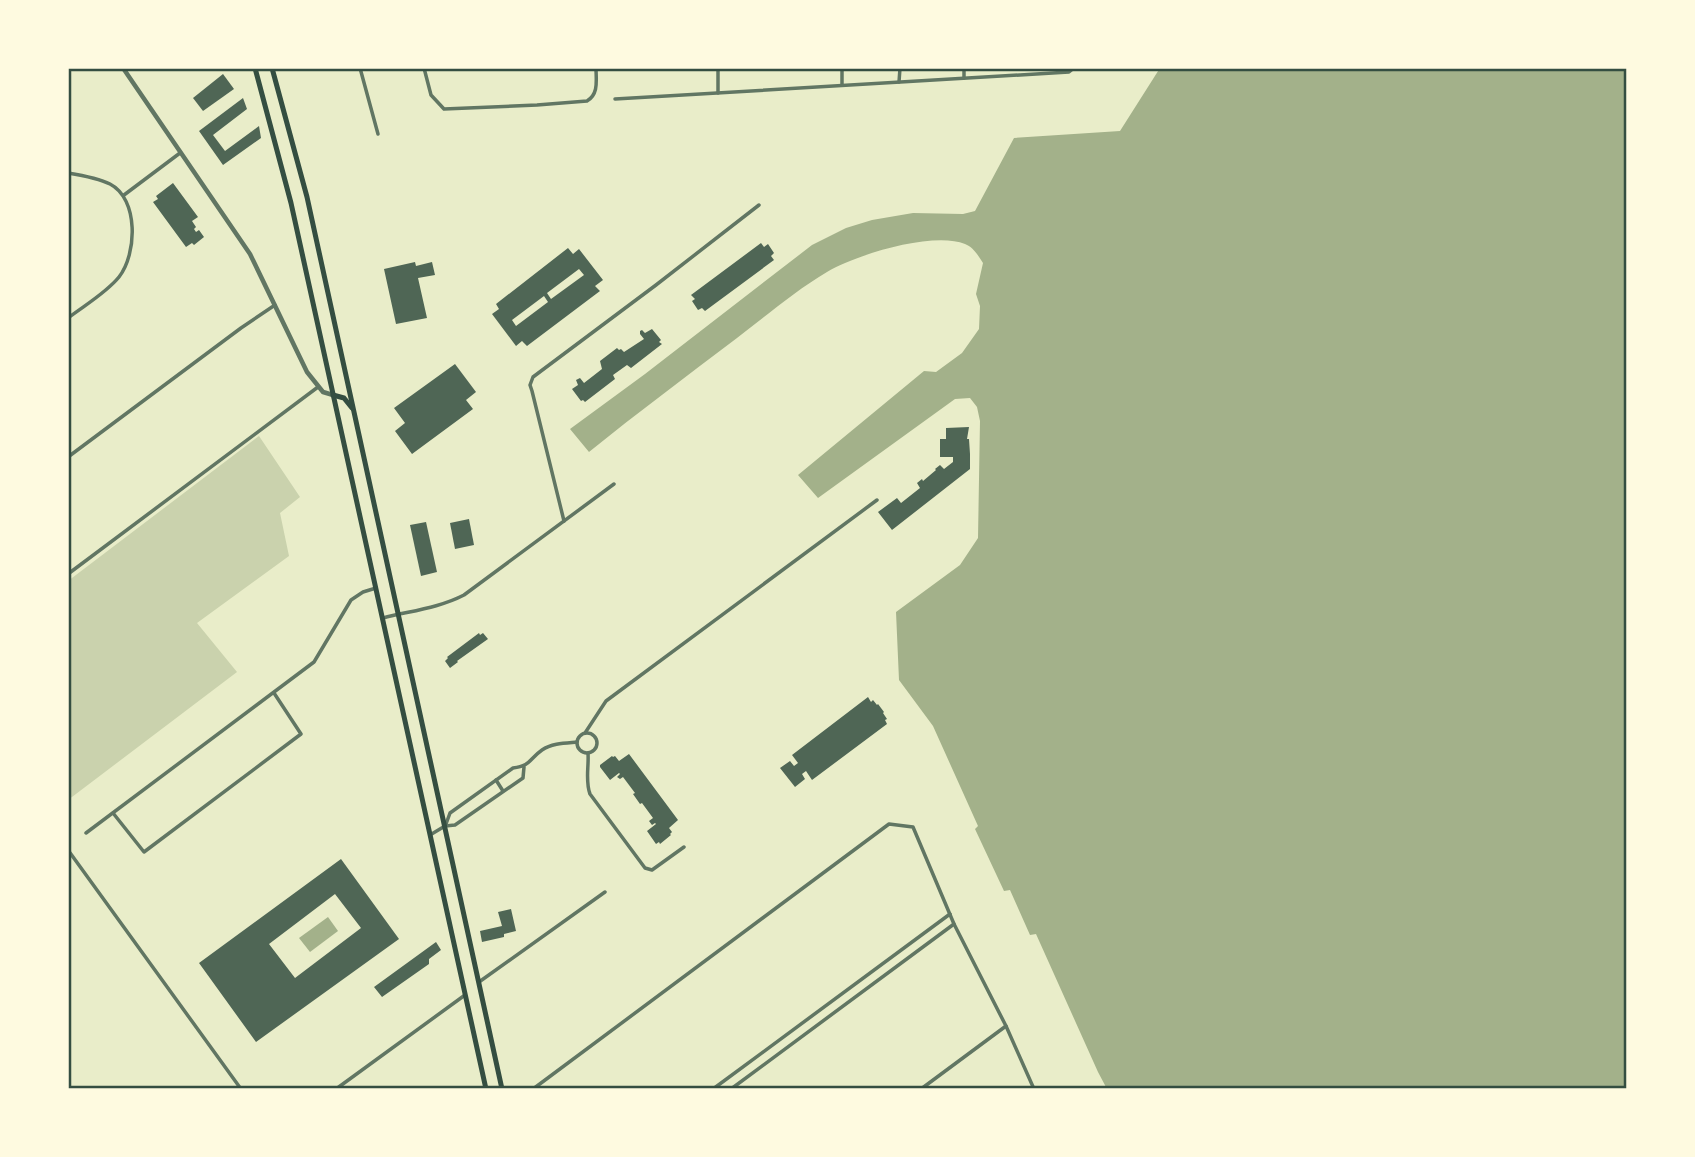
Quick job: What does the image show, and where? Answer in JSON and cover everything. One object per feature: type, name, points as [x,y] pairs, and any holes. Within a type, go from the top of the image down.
[{"type":"main road","points":[[255,68],[284,171],[486,1089]]},
{"type":"main road","points":[[272,68],[307,197],[502,1089]]},
{"type":"main road","points":[[333,395],[344,398],[354,411]]},
{"type":"street","points":[[123,68],[250,254],[307,372],[323,392],[333,395]]},
{"type":"street","points":[[360,68],[378,134]]},
{"type":"street","points":[[424,68],[431,95],[444,109],[582,102],[592,98],[596,90],[596,68]]},
{"type":"street","points":[[718,68],[718,93]]},
{"type":"street","points":[[842,68],[842,85]]},
{"type":"street","points":[[899,82],[900,68]]},
{"type":"street","points":[[964,68],[964,78]]},
{"type":"street","points":[[615,99],[1069,72],[1074,68]]},
{"type":"street","points":[[124,195],[180,153]]},
{"type":"street","points":[[68,173],[110,184],[124,195],[133,233],[130,255],[120,277],[68,318]]},
{"type":"street","points":[[564,521],[530,385],[533,377],[759,205]]},
{"type":"street","points":[[68,457],[275,305]]},
{"type":"street","points":[[68,574],[318,387]]},
{"type":"street","points":[[383,618],[432,607],[464,595],[614,484]]},
{"type":"street","points":[[588,752],[579,748],[577,742],[606,701],[877,500]]},
{"type":"street","points":[[86,833],[314,662],[351,600],[376,588]]},
{"type":"street","points":[[113,813],[144,852],[301,734],[274,693]]},
{"type":"street","points":[[585,733],[594,736],[597,741],[596,748],[588,752]]},
{"type":"street","points":[[445,826],[450,813],[513,768],[524,767],[544,748],[577,742]]},
{"type":"street","points":[[588,752],[586,783],[590,794],[645,869],[652,870],[684,847]]},
{"type":"street","points":[[430,835],[445,826],[455,825],[523,778],[524,767]]},
{"type":"street","points":[[496,780],[503,791]]},
{"type":"street","points":[[533,1089],[889,824],[913,827],[954,924],[1006,1026],[1034,1089]]},
{"type":"street","points":[[68,850],[241,1089]]},
{"type":"street","points":[[479,982],[605,892]]},
{"type":"street","points":[[713,1089],[950,914]]},
{"type":"street","points":[[731,1089],[954,924]]},
{"type":"street","points":[[336,1089],[466,995]]},
{"type":"street","points":[[920,1089],[1006,1026]]},
{"type":"shaded area","points":[[1160,68],[1627,68],[1627,1089],[1107,1089],[1036,934],[1030,935],[1010,890],[1004,891],[975,829],[978,826],[933,726],[899,680],[896,612],[960,565],[978,538],[980,421],[977,407],[970,398],[955,399],[818,498],[798,475],[924,371],[936,372],[962,353],[979,329],[980,306],[976,294],[983,263],[968,245],[934,240],[875,252],[840,265],[792,295],[589,452],[570,429],[812,245],[846,228],[872,220],[913,213],[963,214],[975,211],[1014,138],[1120,131]]},
{"type":"shaded area","points":[[259,436],[300,497],[280,513],[289,556],[197,623],[237,672],[68,800],[68,581]]},
{"type":"shaded area","points":[[328,917],[338,931],[310,952],[299,938]]},
{"type":"building","points":[[223,74],[234,89],[203,111],[193,98]]},
{"type":"building","points":[[243,98],[247,109],[213,135],[225,151],[259,126],[261,138],[223,165],[199,131]]},
{"type":"building","points":[[173,183],[198,217],[192,221],[196,227],[194,229],[196,232],[199,230],[204,237],[194,245],[192,243],[186,247],[153,202],[158,199],[156,196]]},
{"type":"building","points":[[761,243],[764,247],[768,244],[774,253],[771,256],[774,260],[705,311],[702,308],[698,310],[691,295]]},
{"type":"building","points":[[568,248],[573,254],[579,249],[603,280],[595,286],[600,291],[527,346],[522,341],[516,346],[492,314],[499,309],[496,304]],"holes":[[[579,269],[584,275],[551,299],[547,293]],[[544,296],[548,302],[516,326],[512,320]]]},
{"type":"building","points":[[415,262],[416,266],[432,262],[435,275],[418,278],[427,318],[396,324],[384,269]]},
{"type":"building","points":[[652,329],[662,344],[631,368],[627,365],[613,375],[615,379],[585,402],[581,401],[572,389],[578,385],[576,380],[580,378],[584,383],[602,369],[600,361],[617,348],[624,352],[644,339],[640,331],[645,333]]},
{"type":"building","points":[[455,364],[476,392],[466,400],[473,409],[412,454],[395,431],[405,423],[394,408]]},
{"type":"building","points":[[969,427],[967,439],[970,469],[892,530],[878,512],[897,498],[901,503],[920,488],[917,483],[922,479],[923,481],[940,465],[944,469],[953,462],[953,457],[940,457],[940,439],[946,439],[946,428]]},
{"type":"building","points":[[469,519],[474,545],[455,549],[450,523]]},
{"type":"building","points":[[426,522],[437,572],[421,576],[410,525]]},
{"type":"building","points":[[479,633],[483,633],[488,639],[450,668],[445,661],[447,657]]},
{"type":"building","points":[[868,697],[884,712],[887,724],[812,780],[806,771],[802,774],[805,779],[795,787],[780,768],[790,761],[794,766],[798,763],[792,755]]},
{"type":"building","points":[[629,754],[678,820],[669,828],[671,835],[660,844],[656,844],[647,831],[656,824],[652,825],[649,821],[653,818],[642,803],[640,804],[623,777],[617,777],[619,773],[610,780],[600,767],[612,756],[619,761]]},
{"type":"building","points":[[341,859],[399,939],[256,1042],[199,963]],"holes":[[[335,894],[361,928],[295,978],[269,944]]]},
{"type":"building","points":[[511,909],[516,931],[482,942],[480,931],[502,926],[498,912]]},
{"type":"building","points":[[436,942],[441,950],[429,959],[429,964],[382,997],[374,987]]}]
